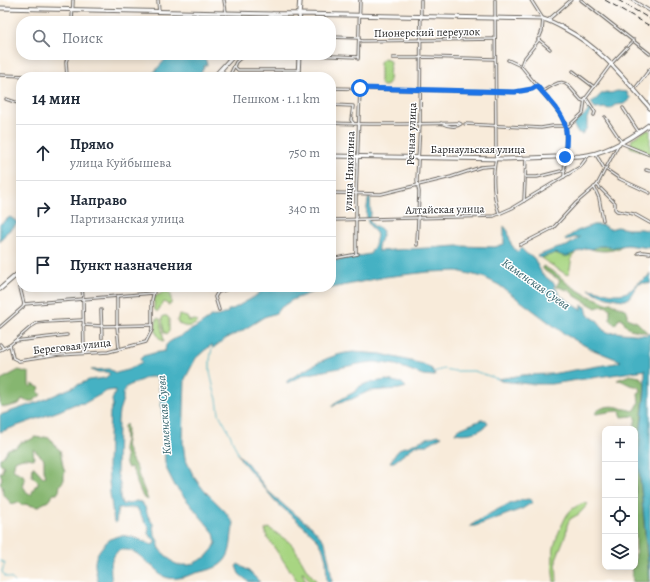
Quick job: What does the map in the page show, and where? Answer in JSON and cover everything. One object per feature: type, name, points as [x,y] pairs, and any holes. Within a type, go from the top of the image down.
[{"type":"main road","points":[[272,14],[299,14],[300,0]]},
{"type":"main road","points":[[218,72],[229,60]]},
{"type":"main road","points":[[0,289],[16,276]]},
{"type":"street","points":[[72,16],[73,0]]},
{"type":"street","points":[[158,0],[159,12]]},
{"type":"street","points":[[224,0],[226,16]]},
{"type":"street","points":[[336,57],[358,58],[360,0]]},
{"type":"street","name":"Речная улица","points":[[418,245],[419,218],[417,181],[420,124],[421,0]]},
{"type":"street","points":[[495,0],[496,158],[494,166],[495,198],[499,213]]},
{"type":"street","points":[[521,66],[523,60],[532,50],[542,31],[542,19],[531,0]]},
{"type":"street","points":[[548,20],[571,0]]},
{"type":"street","points":[[581,0],[650,54]]},
{"type":"street","points":[[632,0],[650,11]]},
{"type":"street","points":[[0,8],[272,14]]},
{"type":"street","points":[[197,12],[197,16]]},
{"type":"street","points":[[299,14],[548,20],[590,43],[650,108]]},
{"type":"street","name":"Пионерский переулок","points":[[336,37],[359,39],[362,41],[495,39]]},
{"type":"street","points":[[538,39],[550,49]]},
{"type":"street","points":[[465,124],[541,128],[569,126],[582,113],[586,99],[611,64],[634,40]]},
{"type":"street","points":[[393,58],[424,57],[495,59]]},
{"type":"street","points":[[67,60],[67,72]]},
{"type":"street","points":[[231,72],[238,60]]},
{"type":"street","points":[[234,66],[238,70],[298,70],[299,60]]},
{"type":"street","points":[[508,60],[521,66],[559,113],[565,127],[566,135],[564,177]]},
{"type":"street","points":[[222,68],[223,72]]},
{"type":"street","points":[[634,90],[650,69]]},
{"type":"street","points":[[573,71],[594,87]]},
{"type":"street","points":[[0,75],[16,76]]},
{"type":"street","points":[[542,92],[556,83],[563,82],[581,100],[586,99]]},
{"type":"street","points":[[336,88],[515,92],[532,89],[537,86]]},
{"type":"street","name":"улица Никитина","points":[[336,258],[357,254],[356,194],[360,88]]},
{"type":"street","points":[[6,99],[16,102]]},
{"type":"street","points":[[586,99],[595,112],[594,115]]},
{"type":"street","name":"улица Никитина","points":[[336,105],[353,106],[351,120],[354,124]]},
{"type":"street","points":[[623,108],[639,132]]},
{"type":"street","points":[[605,117],[621,143],[650,155]]},
{"type":"street","points":[[336,123],[420,124],[441,123],[459,123],[461,124],[457,126],[447,126],[441,123]]},
{"type":"street","name":"Барнаульская улица","points":[[336,156],[527,158],[588,156],[621,143],[650,124]]},
{"type":"street","points":[[520,245],[553,228],[576,203],[597,185],[621,143]]},
{"type":"street","points":[[595,153],[598,161],[606,169],[620,179],[650,193]]},
{"type":"street","name":"Алтайская улица","points":[[336,220],[494,216],[512,208],[580,167],[588,156]]},
{"type":"street","points":[[524,201],[527,158]]},
{"type":"street","points":[[336,193],[381,194],[494,166]]},
{"type":"street","points":[[526,177],[537,177],[565,170]]},
{"type":"street","points":[[646,170],[650,171]]},
{"type":"street","points":[[597,185],[615,203],[615,209],[617,211],[634,214],[650,223]]},
{"type":"street","points":[[594,188],[597,192],[603,220]]},
{"type":"street","points":[[638,253],[650,253]]},
{"type":"street","points":[[22,292],[24,304]]},
{"type":"street","points":[[82,292],[84,353]]},
{"type":"street","points":[[218,292],[216,297],[219,310]]},
{"type":"street","points":[[0,327],[24,304],[153,293],[152,325],[83,325]]},
{"type":"street","points":[[117,296],[119,349]]},
{"type":"street","points":[[101,310],[102,338]]},
{"type":"street","points":[[0,350],[6,348],[37,323],[83,320]]},
{"type":"street","name":"Береговая улица","points":[[10,345],[13,358],[19,361],[84,353],[108,352],[146,342],[150,336],[152,325]]},
{"type":"street","points":[[14,341],[67,336]]},
{"type":"street","points":[[0,344],[3,348]]},
{"type":"green space","points":[[384,58],[388,59],[390,62],[389,82],[388,85],[384,86],[380,82],[380,62]]},
{"type":"green space","points":[[646,130],[650,130],[650,154],[630,147],[632,139]]},
{"type":"green space","points":[[623,245],[608,251],[591,249],[599,246]]},
{"type":"green space","points":[[576,252],[572,257],[569,274],[567,275],[541,258],[555,253],[566,256]]},
{"type":"green space","points":[[543,266],[586,295],[600,300],[605,304],[611,303],[627,310],[627,317],[637,322],[648,333],[630,329],[626,326],[622,318],[619,318],[615,325],[610,319],[610,309],[603,306],[596,308],[575,296],[569,290],[556,287],[560,280],[545,271]]},
{"type":"green space","points":[[168,292],[171,294],[171,304],[169,305],[164,302],[157,312],[154,309],[154,297]]},
{"type":"green space","points":[[179,315],[187,317],[189,321],[196,320],[198,322],[193,325],[181,325],[177,321]]},
{"type":"green space","points":[[163,316],[167,316],[169,318],[169,331],[167,334],[164,332]]},
{"type":"green space","points":[[157,318],[160,319],[164,342],[156,332]]},
{"type":"green space","points":[[19,370],[29,373],[29,385],[31,387],[32,384],[40,388],[38,391],[41,395],[33,401],[26,401],[22,399],[19,404],[7,407],[1,406],[0,380]]},
{"type":"green space","points":[[630,375],[640,377],[645,383],[638,457],[638,426],[634,426],[636,418],[634,416],[622,417],[620,411],[595,413],[608,406],[619,407],[632,411],[635,410],[639,403],[638,393],[641,391],[640,388],[617,380]]},
{"type":"green space","points":[[126,424],[126,443],[129,454],[138,471],[148,500],[143,497],[131,467],[128,468],[125,462],[126,457],[123,448],[125,440],[124,426]]},
{"type":"green space","points":[[35,437],[50,438],[55,446],[60,450],[65,472],[64,480],[60,485],[57,494],[53,494],[50,500],[38,507],[24,504],[22,506],[18,502],[12,504],[2,493],[2,486],[0,484],[2,478],[0,472],[3,472],[2,469],[4,467],[0,464],[0,458],[3,457],[8,449],[17,447],[21,442]],"holes":[[[33,449],[44,459],[44,471],[46,476],[43,477],[33,466],[32,476],[38,482],[38,485],[35,486],[31,495],[28,494],[23,486],[25,480],[23,475],[13,470],[15,461],[24,458],[34,458]]]},
{"type":"green space","points":[[638,457],[649,582],[633,582],[631,570],[638,570]]},
{"type":"green space","points":[[584,503],[588,504],[579,514],[570,519],[567,525],[566,534],[556,559],[557,582],[554,582],[553,554],[558,534],[565,518],[569,513],[575,507]]},
{"type":"green space","points":[[269,528],[294,547],[307,570],[317,582],[311,582],[302,572],[306,582],[298,582],[267,537],[265,530]]},
{"type":"water","points":[[165,60],[206,60],[207,65],[204,66],[201,72],[154,72]]},
{"type":"water","points":[[617,91],[627,92],[628,96],[631,98],[624,104],[615,105],[610,109],[595,109],[591,102],[604,93]]},
{"type":"water","points":[[588,107],[592,111],[587,118],[587,128],[582,134],[577,132],[573,124],[588,112]]},
{"type":"water","name":"Каменская Суева","points":[[369,196],[371,214],[369,220],[373,226],[380,228],[383,231],[378,246],[378,251],[458,246],[495,247],[504,244],[504,226],[508,231],[511,244],[517,252],[521,248],[534,258],[542,274],[555,284],[554,287],[560,296],[580,309],[582,309],[582,305],[586,307],[588,315],[598,321],[603,330],[610,333],[617,332],[647,335],[650,333],[650,582],[638,457],[645,392],[645,370],[551,384],[529,384],[501,381],[498,379],[523,375],[551,374],[621,361],[591,349],[566,335],[499,285],[483,277],[457,271],[428,272],[385,277],[336,287],[336,260],[370,254],[375,245],[377,235],[369,224],[367,216]]},
{"type":"water","points":[[10,217],[16,221],[16,225],[6,233],[0,242],[0,224]]},
{"type":"water","points":[[593,225],[602,225],[610,229],[617,227],[650,231],[650,248],[627,245],[609,248],[608,246],[599,246],[592,249],[586,248],[568,256],[563,256],[556,253],[541,258],[537,256],[567,246],[580,237],[572,238],[566,241],[565,239],[577,231]]},
{"type":"water","points":[[650,273],[650,284],[640,283],[626,300],[601,295],[589,289],[614,294],[624,293],[632,289]]},
{"type":"water","name":"Каменская Суева","points":[[260,292],[313,292],[292,300],[279,309],[276,313],[264,317],[240,332],[225,339],[213,348],[212,345],[196,358],[185,379],[183,442],[185,458],[194,477],[203,489],[224,510],[234,524],[228,556],[222,563],[208,570],[183,577],[169,578],[158,573],[155,568],[135,552],[119,550],[113,557],[112,561],[112,582],[98,582],[95,566],[96,559],[99,551],[108,541],[120,536],[126,536],[139,539],[152,545],[155,543],[155,540],[148,534],[149,527],[145,523],[137,508],[118,508],[116,523],[114,522],[108,467],[110,412],[113,405],[112,400],[115,390],[107,391],[85,403],[75,404],[0,432],[0,415],[41,401],[89,380],[105,378],[110,374],[107,372],[91,370],[109,369],[116,373],[128,370],[142,362],[140,359],[143,356],[165,351],[168,343],[210,318],[210,316],[219,316],[228,312],[228,310],[231,310]],"holes":[[[148,377],[156,377],[158,379],[163,420],[165,463],[167,470],[175,486],[214,533],[216,543],[206,557],[190,565],[179,565],[174,563],[160,550],[158,541],[154,534],[153,524],[141,502],[136,501],[129,504],[125,503],[123,505],[120,499],[120,485],[117,473],[118,420],[123,394],[126,387]]]},
{"type":"water","points":[[353,352],[381,354],[423,364],[432,369],[435,376],[423,375],[396,365],[375,362],[304,375],[287,383],[290,379],[328,358]]},
{"type":"water","points":[[386,380],[402,383],[406,387],[399,389],[369,391],[352,399],[340,402],[332,407],[336,402],[356,391],[360,386]]},
{"type":"water","points":[[481,420],[486,420],[488,423],[478,431],[463,434],[455,433],[457,430]]},
{"type":"water","points":[[439,435],[442,436],[427,445],[416,445],[394,462],[390,462],[401,448]]},
{"type":"water","points":[[238,454],[247,463],[268,491],[312,527],[325,542],[332,582],[327,582],[326,559],[322,547],[317,539],[276,502],[241,460]]},
{"type":"water","points":[[528,499],[533,502],[522,509],[475,526],[470,526],[490,513],[505,506]]},
{"type":"water","points":[[238,564],[249,571],[260,582],[249,582],[239,574],[236,566]]},
{"type":"waterway","points":[[212,348],[210,372],[219,414],[229,432],[238,454]]},
{"type":"waterway","points":[[434,372],[443,369],[455,371],[474,371],[498,379]]},
{"type":"waterway","points":[[0,561],[5,563],[2,571],[4,576],[15,582]]},
{"type":"railway","points":[[605,0],[650,26]]},
{"type":"railway","points":[[618,0],[650,19]]},
{"type":"route","points":[[360,88],[515,92],[532,89],[537,86],[559,113],[565,124],[565,157]]}]
